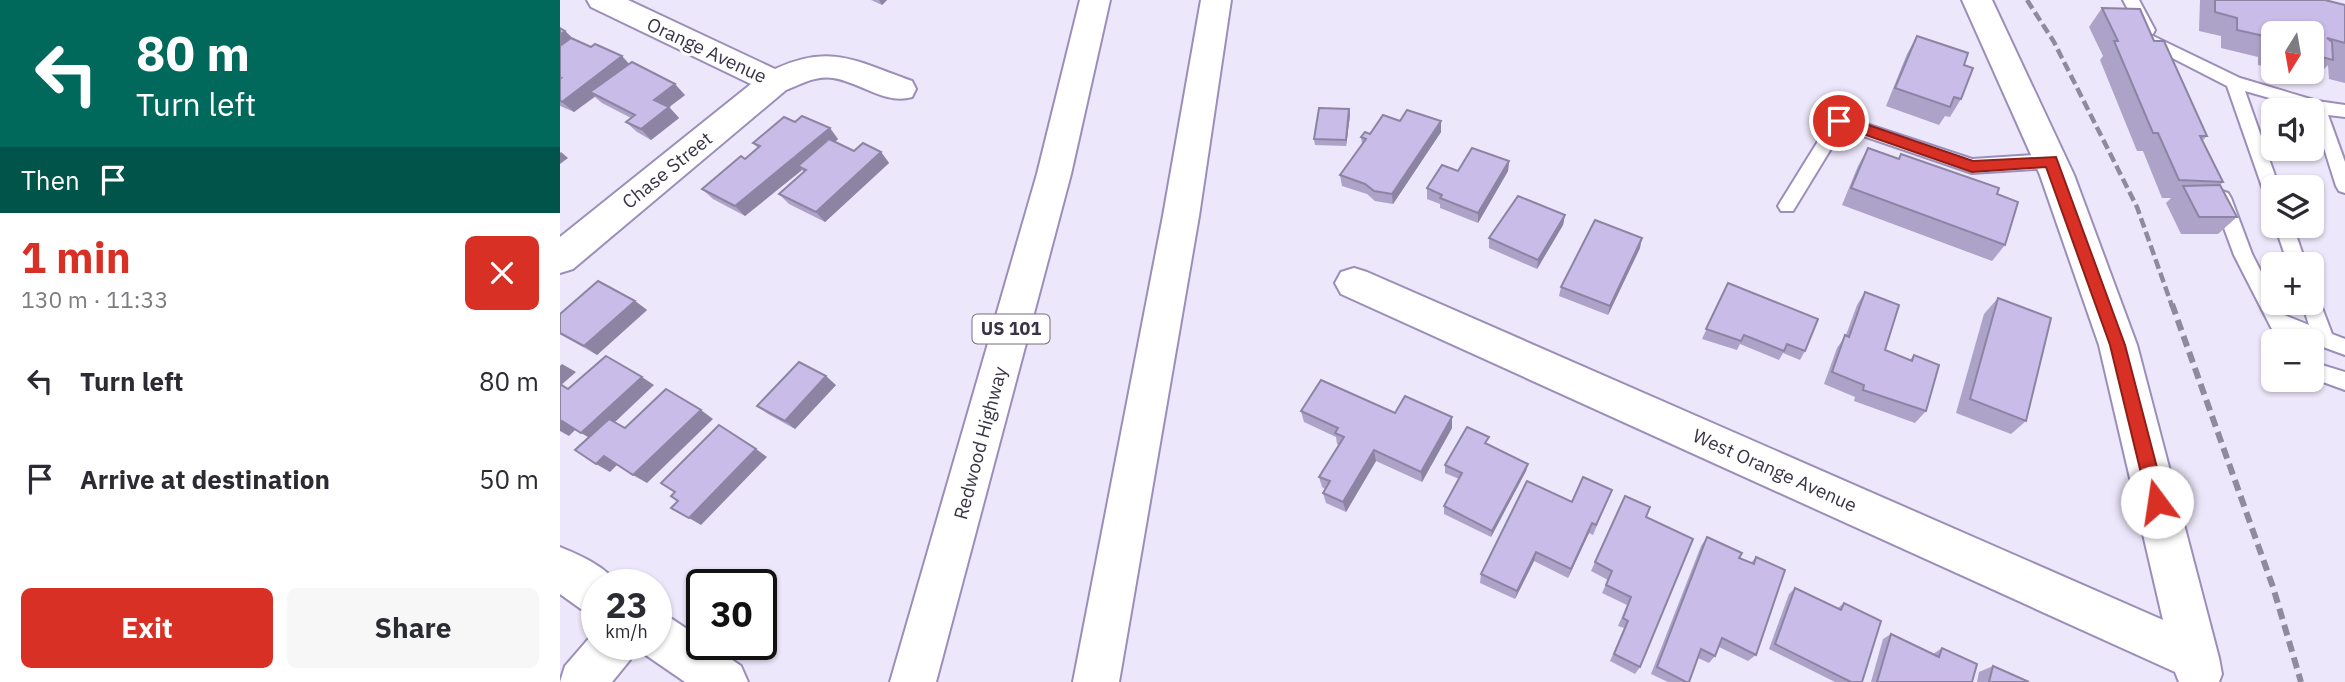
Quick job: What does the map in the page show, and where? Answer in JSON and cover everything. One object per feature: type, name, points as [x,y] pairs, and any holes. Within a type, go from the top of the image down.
[{"type":"main road","name":"Orange Avenue","points":[[602,0],[775,82]]},
{"type":"main road","name":"Redwood Highway","points":[[917,669],[1054,174],[1095,0]]},
{"type":"main road","points":[[1096,682],[1181,216],[1216,0]]},
{"type":"main road","points":[[1977,0],[2051,161],[2118,345],[2199,670]]},
{"type":"main road","points":[[775,82],[804,69],[834,66],[900,89]]},
{"type":"main road","name":"Chase Street","points":[[560,258],[775,82]]},
{"type":"main road","name":"West Orange Avenue","points":[[1354,283],[2199,670]]},
{"type":"main road","points":[[560,568],[581,582]]},
{"type":"main road","points":[[672,646],[726,682]]},
{"type":"main road","points":[[581,682],[600,660]]},
{"type":"lane","points":[[2132,0],[2170,72]]},
{"type":"lane","points":[[2153,41],[2234,82],[2287,98]]},
{"type":"lane","points":[[2234,82],[2266,175]]},
{"type":"lane","points":[[2324,108],[2345,111]]},
{"type":"lane","points":[[1787,206],[1839,121],[1972,166],[2051,161]]},
{"type":"lane","points":[[2324,127],[2345,186]]},
{"type":"lane","points":[[2215,179],[2243,255],[2282,329]]},
{"type":"lane","points":[[2278,321],[2297,329]]},
{"type":"lane","points":[[2324,340],[2345,347]]},
{"type":"lane","points":[[2324,374],[2345,382]]},
{"type":"building","points":[[2215,0],[2325,0],[2345,5],[2345,43],[2327,38],[2332,42],[2333,60],[2324,58],[2324,21],[2261,21],[2261,35],[2237,30],[2237,18],[2215,12]]},
{"type":"building","points":[[2102,8],[2140,9],[2154,41],[2164,41],[2207,136],[2200,136],[2223,182],[2179,180],[2158,133],[2153,133],[2114,41],[2118,41]]},
{"type":"building","points":[[1917,36],[1968,53],[1964,65],[1973,68],[1961,99],[1954,97],[1950,107],[1895,88]]},
{"type":"building","points":[[571,38],[591,47],[595,44],[622,56],[562,102],[560,46]]},
{"type":"building","points":[[632,62],[675,84],[654,100],[669,107],[641,129],[626,122],[635,115],[590,92]]},
{"type":"building","points":[[1319,108],[1349,109],[1346,140],[1314,139]]},
{"type":"building","points":[[1407,110],[1441,121],[1392,194],[1374,191],[1365,184],[1340,175],[1366,139],[1361,137],[1365,132],[1370,134],[1383,115],[1400,121]]},
{"type":"building","points":[[802,116],[830,128],[735,206],[702,189],[741,156],[745,159],[760,146],[753,143],[784,117],[795,122]]},
{"type":"building","points":[[829,139],[854,151],[863,143],[881,152],[816,212],[779,194],[806,170],[798,166]]},
{"type":"building","points":[[1472,148],[1509,161],[1478,213],[1440,198],[1442,195],[1427,188],[1442,165],[1458,171]]},
{"type":"building","points":[[1868,148],[1899,159],[1901,154],[1999,188],[1997,194],[2018,202],[2005,245],[1851,188]]},
{"type":"building","points":[[2220,185],[2237,217],[2199,217],[2183,186]]},
{"type":"building","points":[[1518,196],[1565,215],[1538,260],[1489,238]]},
{"type":"building","points":[[1595,220],[1642,238],[1610,306],[1561,287]]},
{"type":"building","points":[[598,281],[635,301],[584,346],[560,333],[560,314]]},
{"type":"building","points":[[1728,283],[1818,319],[1805,351],[1787,344],[1784,351],[1744,335],[1741,341],[1706,329]]},
{"type":"building","points":[[1865,292],[1899,305],[1885,350],[1912,361],[1914,355],[1939,365],[1926,411],[1863,390],[1864,385],[1832,372],[1845,335],[1849,337]]},
{"type":"building","points":[[1998,298],[2051,318],[2026,421],[1970,399]]},
{"type":"building","points":[[606,356],[642,377],[581,433],[562,421],[560,423],[560,384],[568,389]]},
{"type":"building","points":[[799,362],[826,376],[785,421],[757,406]]},
{"type":"building","points":[[1321,380],[1395,413],[1405,396],[1452,417],[1421,472],[1374,450],[1343,502],[1323,493],[1330,481],[1319,477],[1344,437],[1335,433],[1338,428],[1301,411]]},
{"type":"building","points":[[666,389],[701,410],[633,475],[604,456],[596,464],[575,450],[609,419],[625,428]]},
{"type":"building","points":[[719,425],[756,449],[689,518],[671,508],[678,501],[671,496],[675,492],[661,483]]},
{"type":"building","points":[[1467,427],[1489,437],[1485,443],[1528,464],[1492,531],[1444,506],[1462,473],[1445,465]]},
{"type":"building","points":[[1583,477],[1612,490],[1596,525],[1592,523],[1571,569],[1536,552],[1517,591],[1481,574],[1527,481],[1572,502]]},
{"type":"building","points":[[1625,496],[1650,507],[1646,517],[1693,539],[1640,667],[1614,654],[1628,621],[1623,618],[1631,597],[1606,585],[1612,571],[1595,562]]},
{"type":"building","points":[[1707,537],[1742,553],[1739,558],[1754,564],[1756,557],[1785,570],[1756,655],[1722,638],[1715,656],[1701,649],[1689,682],[1686,682],[1657,667]]},
{"type":"building","points":[[1795,588],[1841,610],[1844,603],[1881,621],[1862,682],[1851,682],[1775,644]]},
{"type":"building","points":[[1891,634],[1939,657],[1942,648],[1977,664],[1972,682],[1877,682]]},
{"type":"building","points":[[1993,666],[2029,682],[1989,682]]},
{"type":"railway","points":[[2027,0],[2054,42],[2137,207],[2172,306]]},
{"type":"railway","points":[[2172,304],[2273,587],[2301,682]]},
{"type":"route","points":[[1839,121],[1972,166],[2051,161],[2118,345],[2157,502]]}]
